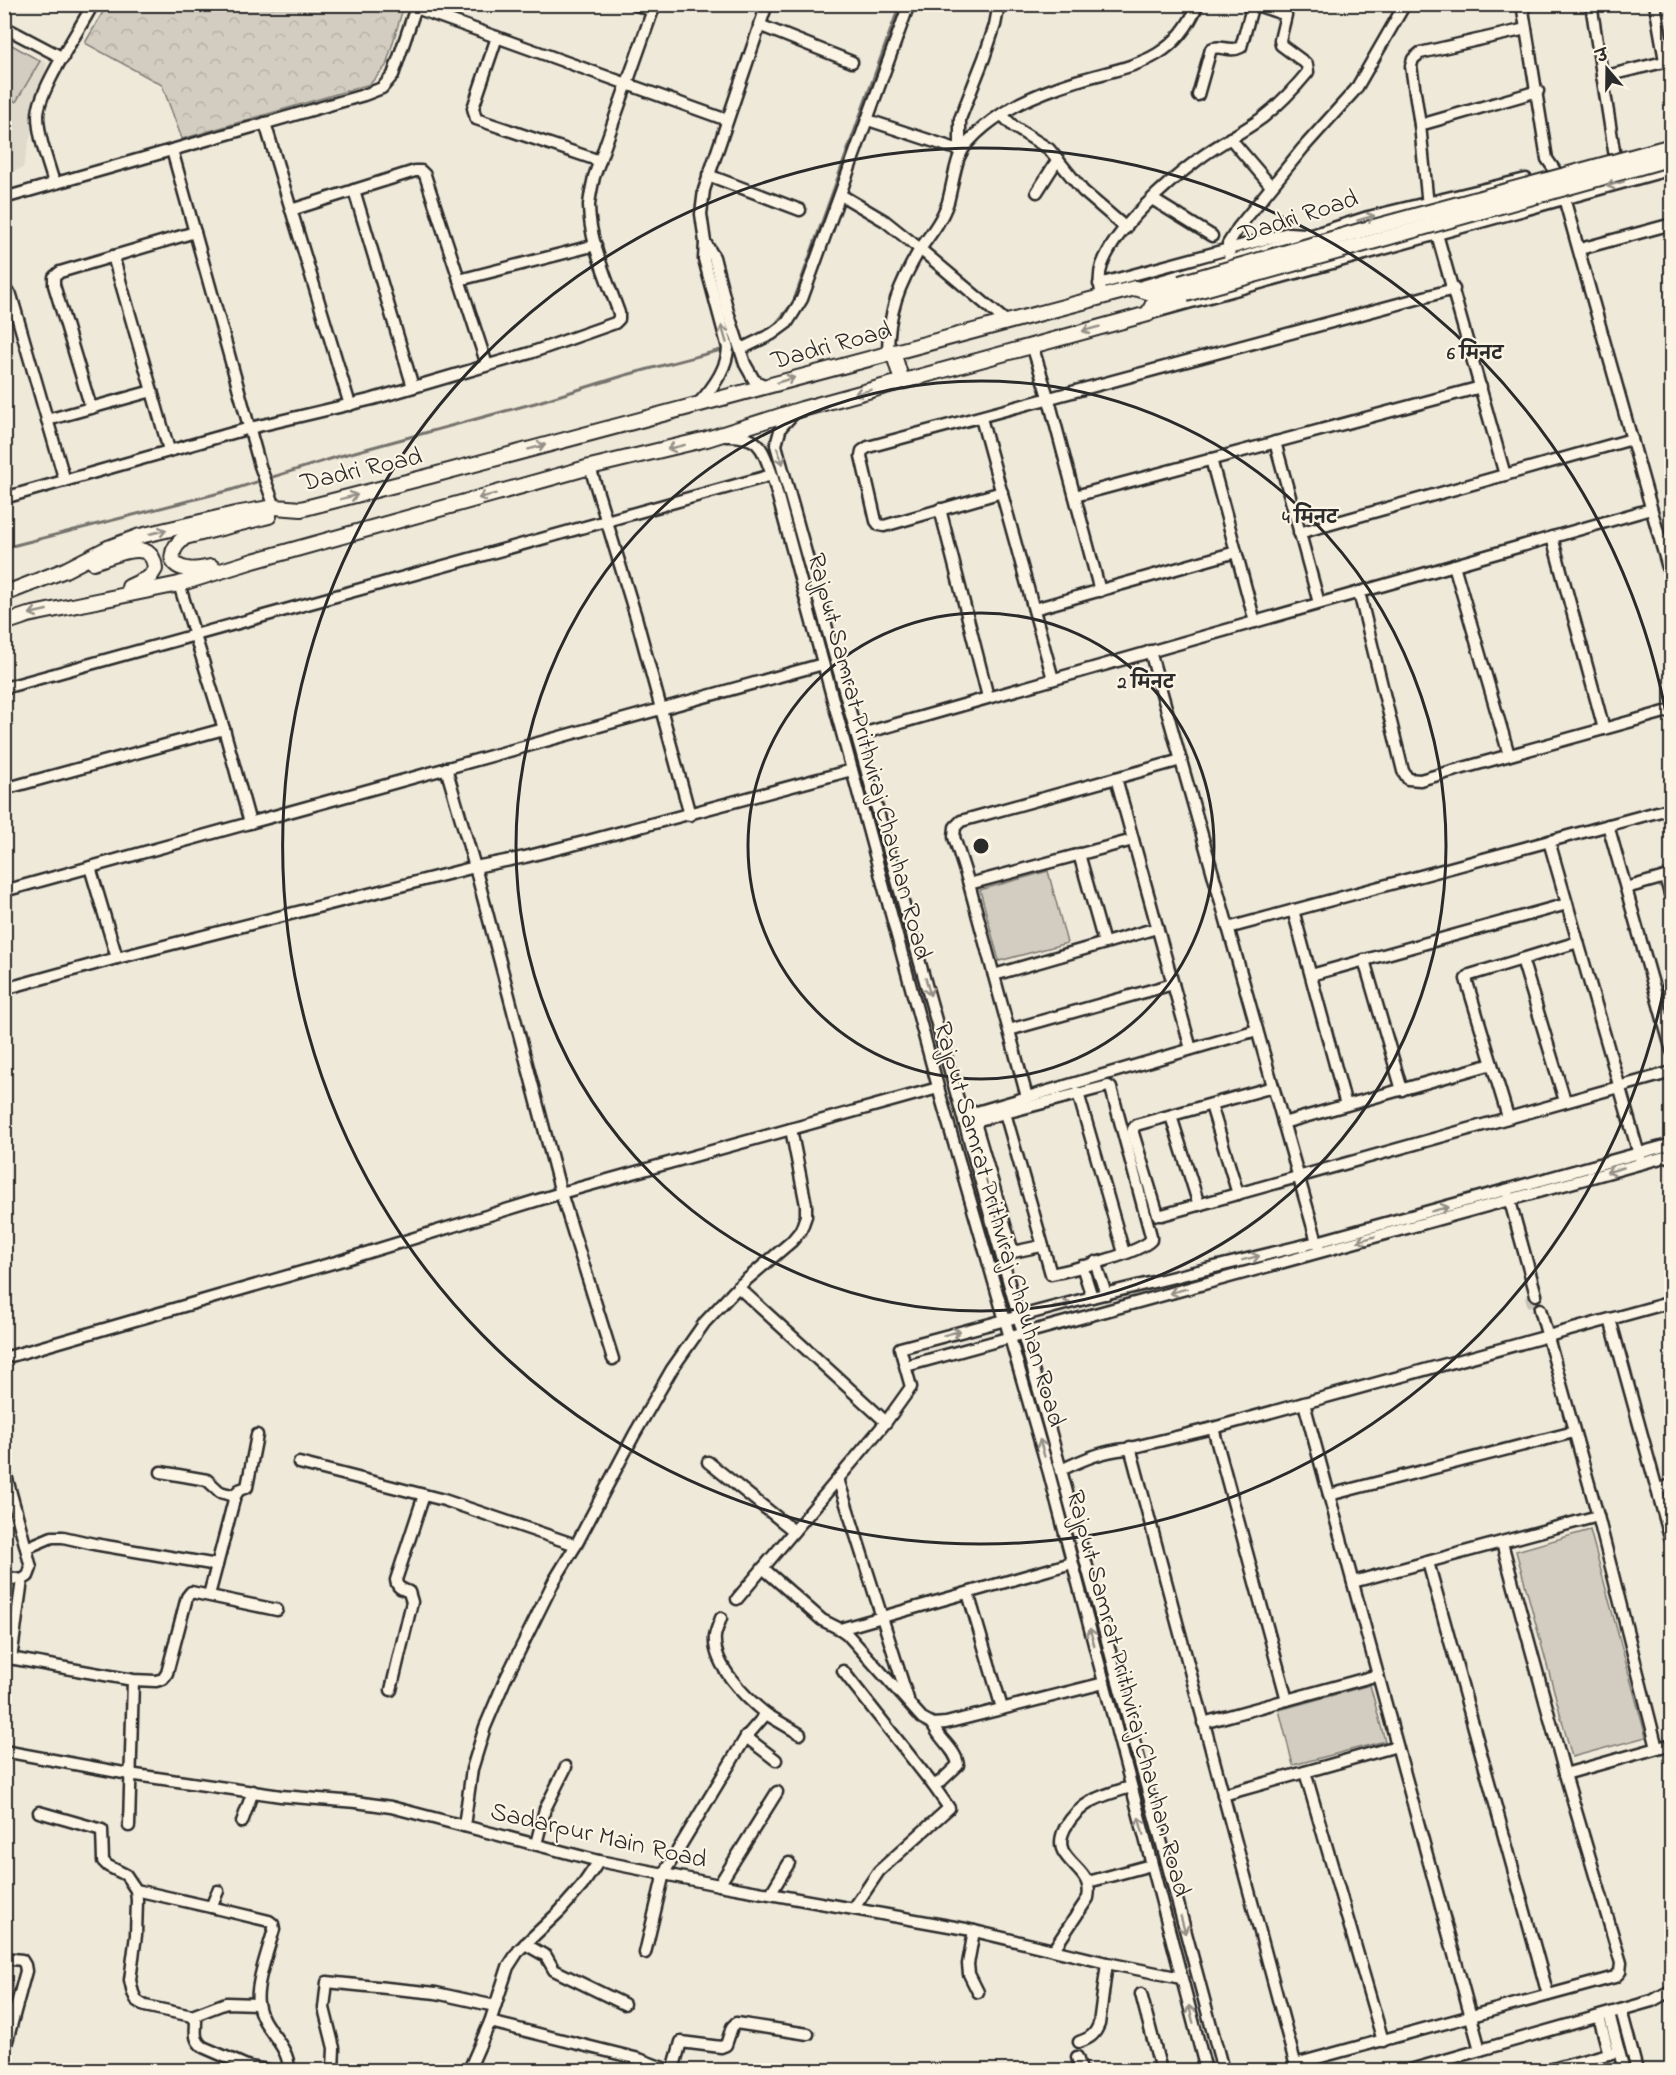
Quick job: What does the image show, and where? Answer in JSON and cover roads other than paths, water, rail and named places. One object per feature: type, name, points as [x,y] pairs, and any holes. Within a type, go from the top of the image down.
[{"type":"main road","points":[[1148,314],[1153,304],[1183,289],[1363,230],[1671,146]]},
{"type":"main road","points":[[1135,288],[1148,292],[1183,289],[1671,158]]},
{"type":"main road","name":"Dadri Road","points":[[4,594],[65,570],[108,548],[140,536],[274,507],[301,508],[1008,323],[1101,290],[1135,288]]},
{"type":"main road","name":"Dadri Road","points":[[4,623],[72,605],[179,584],[253,561],[590,467],[707,439],[802,409],[1148,314]]},
{"type":"main road","points":[[891,353],[902,381]]},
{"type":"main road","points":[[253,561],[188,570],[178,566],[173,560],[172,552],[176,544],[185,537],[301,508]]},
{"type":"main road","points":[[65,570],[136,550],[146,550],[155,562],[155,569],[150,578],[72,605]]},
{"type":"street","points":[[54,183],[40,135],[38,114],[43,94],[93,4]]},
{"type":"street","points":[[4,498],[250,428],[350,405],[413,387],[604,327],[619,319],[591,226],[589,203],[594,177],[654,8],[634,4]]},
{"type":"street","points":[[698,404],[717,379],[728,356],[728,348],[704,259],[705,242],[701,214],[704,190],[767,4]]},
{"type":"street","points":[[741,349],[772,334],[787,323],[802,299],[909,4]]},
{"type":"street","points":[[891,353],[888,333],[897,293],[920,249],[941,218],[948,201],[959,152],[960,119],[984,58],[999,4]]},
{"type":"street","points":[[959,152],[984,126],[1045,92],[1142,63],[1163,51],[1180,36],[1193,17],[1198,4]]},
{"type":"street","points":[[1198,95],[1211,49],[1215,46],[1231,50],[1241,47],[1253,4],[1288,10],[1280,40],[1281,45],[1304,62],[1308,72],[1285,99],[1161,189],[1126,228],[1108,253],[1101,267],[1101,290],[1228,248],[1288,233],[1310,234]]},
{"type":"street","points":[[1230,261],[1229,241],[1271,186],[1356,89],[1406,4]]},
{"type":"street","points":[[1522,4],[1547,159],[1556,172]]},
{"type":"street","points":[[1591,4],[1615,157]]},
{"type":"street","points":[[1602,77],[1668,61],[1656,4]]},
{"type":"street","points":[[4,198],[382,88],[393,75],[417,6],[628,86],[727,120]]},
{"type":"street","points":[[759,25],[852,62]]},
{"type":"street","points":[[4,27],[63,58]]},
{"type":"street","points":[[1505,475],[1454,289],[1427,202],[1420,125],[1411,66],[1413,59],[1420,52],[1526,28]]},
{"type":"street","points":[[497,37],[473,108],[476,119],[600,161]]},
{"type":"street","points":[[1420,125],[1538,92]]},
{"type":"street","points":[[1002,115],[1014,127],[1041,142],[1058,159],[1083,191],[1126,228]]},
{"type":"street","points":[[868,120],[959,152]]},
{"type":"street","points":[[265,123],[350,405]]},
{"type":"street","points":[[1230,138],[1271,186]]},
{"type":"street","name":"Dadri Road","points":[[1135,288],[1230,261],[1341,225],[1615,157],[1671,140]]},
{"type":"street","points":[[172,150],[260,466],[274,507]]},
{"type":"street","points":[[1037,192],[1058,159]]},
{"type":"street","name":"Dadri Road","points":[[1148,314],[1671,169]]},
{"type":"street","points":[[291,210],[421,171],[425,176],[487,365]]},
{"type":"street","points":[[708,175],[800,210]]},
{"type":"street","points":[[354,190],[413,387]]},
{"type":"street","points":[[841,195],[885,221],[1008,323]]},
{"type":"street","points":[[1564,198],[1671,582]]},
{"type":"street","points":[[1152,199],[1212,236]]},
{"type":"street","points":[[1580,249],[1671,224]]},
{"type":"street","points":[[1341,225],[1353,257]]},
{"type":"street","points":[[91,408],[54,285],[54,277],[60,272],[195,232]]},
{"type":"street","points":[[705,242],[714,257],[728,312],[753,380],[765,386]]},
{"type":"street","points":[[459,280],[596,245]]},
{"type":"street","points":[[113,256],[169,450]]},
{"type":"street","points":[[1002,492],[884,526],[879,525],[876,521],[863,467],[862,451],[867,447],[1049,400],[1454,289]]},
{"type":"street","points":[[4,290],[11,295],[65,481]]},
{"type":"street","points":[[1032,345],[1100,591]]},
{"type":"street","points":[[1075,496],[1481,387]]},
{"type":"street","points":[[47,420],[152,391]]},
{"type":"street","name":"Rajput Samrat Prithviraj Chauhan Road","points":[[802,409],[794,412],[781,427],[776,445],[1019,1316],[1223,2070]]},
{"type":"street","points":[[981,418],[1053,679]]},
{"type":"street","name":"Rajput Samrat Prithviraj Chauhan Road","points":[[707,439],[744,435],[754,441],[764,453],[772,475],[938,1088],[1072,1563],[1206,2070]]},
{"type":"street","points":[[1299,533],[1632,439]]},
{"type":"street","points":[[1275,442],[1319,603]]},
{"type":"street","points":[[1211,459],[1255,622]]},
{"type":"street","points":[[590,467],[690,814]]},
{"type":"street","points":[[4,688],[772,475]]},
{"type":"street","points":[[858,735],[1651,508]]},
{"type":"street","points":[[940,509],[988,698]]},
{"type":"street","points":[[1552,537],[1604,729]]},
{"type":"street","points":[[1034,609],[1236,552]]},
{"type":"street","points":[[1454,565],[1509,754]]},
{"type":"street","points":[[179,584],[224,729],[250,823]]},
{"type":"street","points":[[1359,592],[1403,771],[1408,779],[1420,780],[1671,710]]},
{"type":"street","points":[[1150,651],[1318,1247]]},
{"type":"street","points":[[4,891],[823,664]]},
{"type":"street","points":[[4,789],[224,729]]},
{"type":"street","points":[[1028,1097],[954,837],[955,827],[962,821],[1181,760]]},
{"type":"street","points":[[446,768],[475,867],[561,1193],[613,1359]]},
{"type":"street","points":[[4,989],[475,867],[525,857],[852,770]]},
{"type":"street","points":[[1116,778],[1191,1049]]},
{"type":"street","points":[[1228,928],[1671,808]]},
{"type":"street","points":[[1608,825],[1671,1051]]},
{"type":"street","points":[[969,884],[1133,840]]},
{"type":"street","points":[[1549,841],[1640,1158]]},
{"type":"street","points":[[1079,854],[1104,943]]},
{"type":"street","points":[[90,867],[117,958]]},
{"type":"street","points":[[1626,888],[1668,876],[1671,901]]},
{"type":"street","points":[[1311,975],[1567,904]]},
{"type":"street","points":[[1293,910],[1346,1105]]},
{"type":"street","points":[[994,975],[1157,928]]},
{"type":"street","points":[[1508,1117],[1466,979],[1470,975],[1578,942]]},
{"type":"street","points":[[1522,959],[1564,1101]]},
{"type":"street","points":[[1364,960],[1402,1090]]},
{"type":"street","points":[[1009,1030],[1173,984]]},
{"type":"street","points":[[963,1116],[1257,1030]]},
{"type":"street","points":[[1283,1123],[1492,1064]]},
{"type":"street","points":[[1273,1087],[1136,1125],[1132,1129],[1156,1211],[1162,1215],[1671,1072]]},
{"type":"street","points":[[1005,1113],[1041,1246],[1051,1274],[1124,1253],[1145,1245],[1151,1240],[1151,1236],[1111,1088],[1104,1085],[979,1120],[976,1126],[1013,1252],[1041,1246]]},
{"type":"street","points":[[4,1358],[343,1260],[561,1193],[938,1088]]},
{"type":"street","points":[[1078,1093],[1124,1253]]},
{"type":"street","points":[[1211,1105],[1238,1194]]},
{"type":"street","points":[[1171,1116],[1199,1205]]},
{"type":"street","points":[[464,1826],[472,1769],[485,1726],[504,1680],[554,1581],[576,1545],[634,1435],[672,1369],[705,1322],[738,1287],[792,1241],[801,1230],[807,1204],[791,1129]]},
{"type":"street","points":[[906,1366],[1318,1247],[1640,1158],[1671,1144]]},
{"type":"street","points":[[1640,1158],[1671,1155]]},
{"type":"street","points":[[1505,1197],[1533,1295]]},
{"type":"street","points":[[737,1599],[886,1422],[911,1387],[900,1348],[1092,1297],[1318,1247]]},
{"type":"street","points":[[1095,1262],[1106,1294]]},
{"type":"street","points":[[1082,1266],[1092,1297]]},
{"type":"street","points":[[738,1287],[886,1422]]},
{"type":"street","points":[[1061,1470],[1112,1450],[1213,1428],[1671,1302]]},
{"type":"street","points":[[1537,1310],[1598,1516],[1657,1748]]},
{"type":"street","points":[[1610,1319],[1671,1544]]},
{"type":"street","points":[[1304,1403],[1480,2050]]},
{"type":"street","points":[[1213,1428],[1287,1700]]},
{"type":"street","points":[[1329,1496],[1574,1432]]},
{"type":"street","points":[[209,1595],[234,1496],[239,1490],[247,1487],[257,1435]]},
{"type":"street","points":[[1128,1448],[1296,2067],[1615,1977],[1620,1972],[1621,1963],[1564,1774],[1502,1543]]},
{"type":"street","points":[[708,1462],[794,1531]]},
{"type":"street","points":[[299,1463],[424,1495],[576,1545]]},
{"type":"street","points":[[4,1468],[31,1568],[28,1576],[22,1580],[4,1577]]},
{"type":"street","points":[[161,1472],[207,1480],[220,1492],[234,1496]]},
{"type":"street","points":[[838,1479],[910,1705]]},
{"type":"street","points":[[1657,1489],[1671,1485]]},
{"type":"street","points":[[392,1690],[412,1602],[412,1596],[397,1585],[396,1580],[424,1495]]},
{"type":"street","points":[[1353,1582],[1598,1516]]},
{"type":"street","points":[[26,1548],[46,1539],[63,1537],[217,1565]]},
{"type":"street","points":[[1428,1562],[1548,1995]]},
{"type":"street","points":[[840,1629],[1072,1563]]},
{"type":"street","points":[[763,1568],[822,1620],[847,1634],[922,1718],[933,1724],[946,1723],[1104,1683]]},
{"type":"street","points":[[22,1580],[8,1658],[133,1680],[156,1681],[163,1679],[167,1673],[188,1594],[195,1591],[277,1610]]},
{"type":"street","points":[[968,1593],[1002,1708]]},
{"type":"street","points":[[721,1618],[715,1638],[717,1653],[728,1675],[747,1699],[766,1714],[800,1734]]},
{"type":"street","points":[[843,1671],[949,1808],[879,1871],[854,1908]]},
{"type":"street","points":[[1203,1723],[1378,1675]]},
{"type":"street","points":[[129,1826],[133,1680]]},
{"type":"street","points":[[645,1953],[664,1873],[746,1737],[766,1714]]},
{"type":"street","points":[[933,1724],[939,1737],[957,1758],[958,1765],[940,1782],[933,1785]]},
{"type":"street","points":[[746,1737],[776,1760]]},
{"type":"street","points":[[1564,1774],[1671,1744]]},
{"type":"street","points":[[1223,1795],[1397,1746]]},
{"type":"street","name":"Sadarpur Main Road","points":[[4,1751],[129,1774],[281,1796],[391,1807],[599,1861],[974,1931],[1181,1978]]},
{"type":"street","points":[[536,1844],[545,1809],[566,1767]]},
{"type":"street","points":[[1305,1772],[1383,2041]]},
{"type":"street","points":[[1054,1949],[1088,1898],[1090,1889],[1088,1882],[1064,1852],[1061,1836],[1076,1811],[1088,1801],[1131,1787]]},
{"type":"street","points":[[242,1822],[253,1791]]},
{"type":"street","points":[[719,1885],[777,1792]]},
{"type":"street","points":[[39,1812],[102,1830],[103,1861],[126,1875],[136,1890],[136,1935],[130,1980],[137,2001],[145,2006],[192,2016],[226,2003],[258,2004]]},
{"type":"street","points":[[470,2070],[490,2022],[508,1967],[525,1944],[582,1886],[599,1861]]},
{"type":"street","points":[[771,1893],[789,1863]]},
{"type":"street","points":[[1088,1882],[1151,1865]]},
{"type":"street","points":[[136,1890],[269,1921],[273,1924],[274,1929],[258,1991],[258,2004],[263,2018],[283,2047],[289,2061],[289,2070]]},
{"type":"street","points":[[211,1907],[218,1891]]},
{"type":"street","points":[[974,1931],[968,1964],[969,1974],[978,1992]]},
{"type":"street","points":[[525,1944],[546,1956],[554,1970],[624,2004]]},
{"type":"street","points":[[4,1958],[21,1960],[26,1971],[4,2052]]},
{"type":"street","points":[[1079,2042],[1088,2039],[1096,2032],[1099,2024],[1107,1963]]},
{"type":"street","points":[[333,2070],[333,2048],[324,2008],[327,1982],[436,1993],[495,2006]]},
{"type":"street","points":[[1410,2070],[1652,2001],[1671,1990]]},
{"type":"street","points":[[1141,1994],[1161,2070]]},
{"type":"street","points":[[1621,2010],[1637,2070]]},
{"type":"street","points":[[1604,2015],[1614,2052],[1624,2070]]},
{"type":"street","points":[[192,2016],[196,2020],[197,2042],[248,2069],[268,2070]]},
{"type":"street","points":[[490,2022],[639,2059],[666,2070]]},
{"type":"street","points":[[673,2070],[681,2042],[721,2047],[726,2045],[732,2027],[736,2024],[808,2034]]},
{"type":"street","points":[[1549,2070],[1614,2052]]},
{"type":"street","points":[[1077,2057],[1082,2070]]},
{"type":"waterway","points":[[765,332],[774,326],[793,303],[900,4]]},
{"type":"waterway","points":[[4,548],[231,490],[340,456],[721,350]]},
{"type":"tunnel","points":[[1530,1296],[1534,1311]]}]
